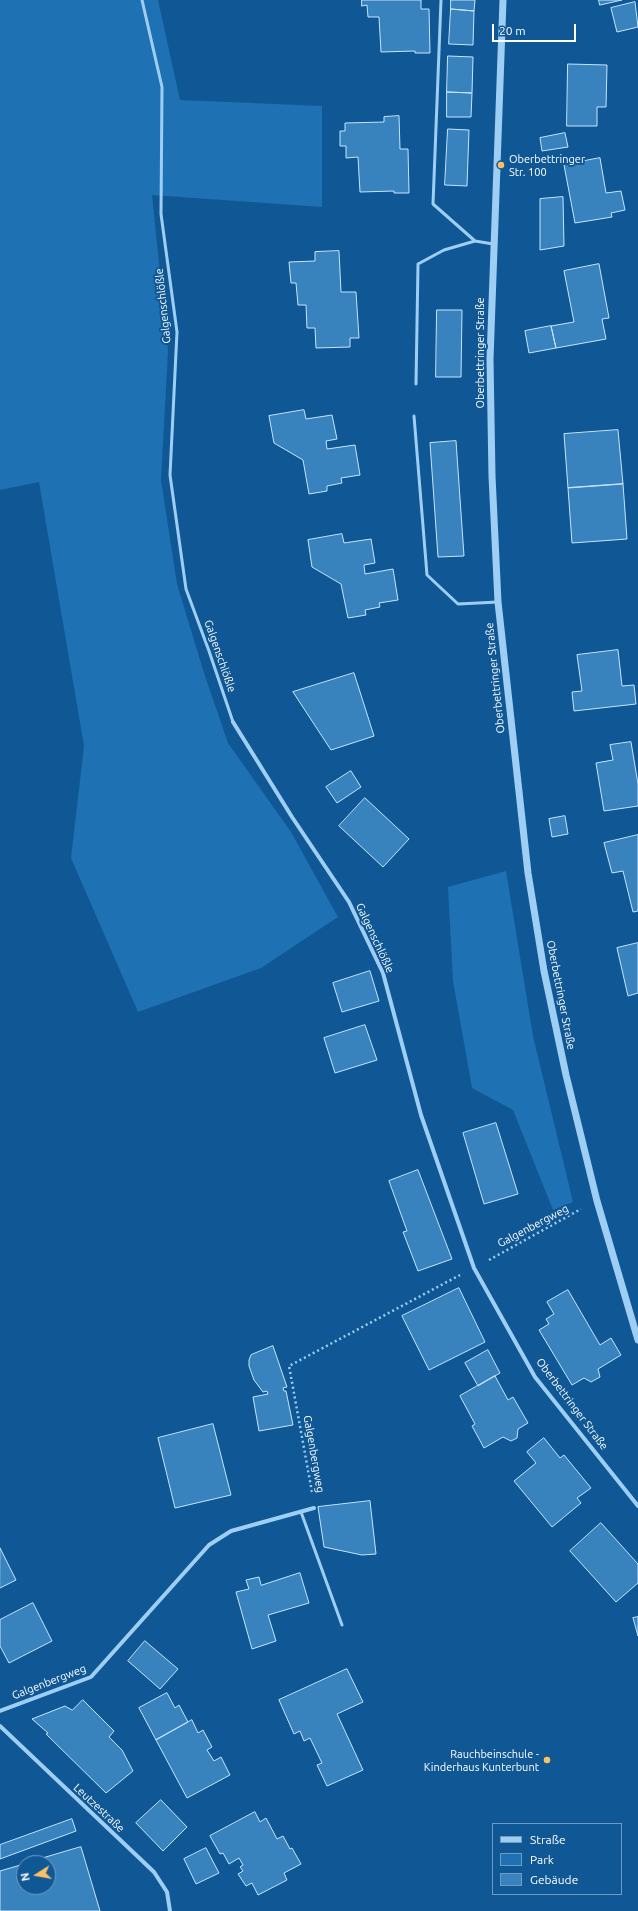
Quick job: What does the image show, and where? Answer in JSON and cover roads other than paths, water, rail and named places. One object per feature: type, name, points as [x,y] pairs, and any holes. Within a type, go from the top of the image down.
[{"type":"street","name":"Oberbettringer Straße","points":[[503,0],[493,244],[490,367],[492,476],[498,602],[528,873],[544,971],[564,1067],[597,1201],[638,1340]]},
{"type":"street","name":"Galgenschlößle","points":[[232,722],[292,817],[349,902],[383,973],[421,1115],[474,1268]]},
{"type":"street","name":"Oberbettringer Straße","points":[[474,1268],[535,1377],[638,1506]]},
{"type":"street","name":"Galgenbergweg","points":[[0,1711],[91,1677],[209,1545],[231,1531],[314,1508]]},
{"type":"street","name":"Leutzestraße","points":[[0,1726],[154,1872],[167,1892],[170,1911]]},
{"type":"lane","name":"Galgenschlößle","points":[[142,0],[162,87],[161,214],[177,332],[170,475],[186,589],[209,651],[232,722]]},
{"type":"lane","points":[[441,0],[433,204],[475,241]]},
{"type":"lane","points":[[416,384],[418,264],[444,250],[475,241],[493,244]]},
{"type":"lane","points":[[414,416],[427,575],[458,604],[498,602]]},
{"type":"lane","points":[[301,1512],[342,1625]]},
{"type":"place","name":"Oberbettringer Str. 100","points":[[501,165]]},
{"type":"place","name":"Rauchbeinschule - Kinderhaus Kunterbunt","points":[[547,1760]]}]
